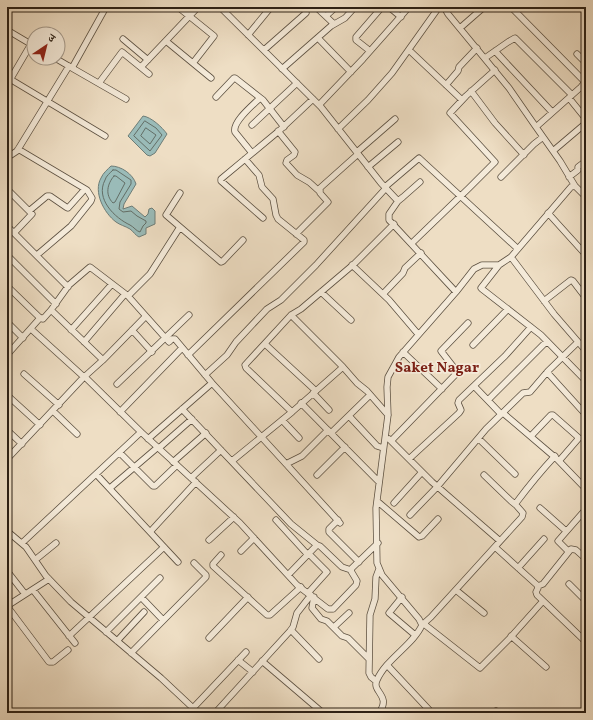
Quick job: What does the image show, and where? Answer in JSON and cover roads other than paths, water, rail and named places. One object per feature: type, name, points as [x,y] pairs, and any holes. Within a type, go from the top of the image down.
[{"type":"street","points":[[7,153],[11,155],[18,149],[71,67],[106,7]]},
{"type":"street","points":[[178,7],[214,36],[192,63]]},
{"type":"street","points":[[141,67],[198,7]]},
{"type":"street","points":[[220,7],[319,105],[368,167],[398,201]]},
{"type":"street","points":[[248,35],[271,7]]},
{"type":"street","points":[[316,7],[334,24]]},
{"type":"street","points":[[326,16],[336,7]]},
{"type":"street","points":[[282,69],[334,24],[345,18],[355,7]]},
{"type":"street","points":[[370,51],[356,39],[382,7]]},
{"type":"street","points":[[389,7],[400,17]]},
{"type":"street","points":[[319,105],[351,72],[409,7]]},
{"type":"street","points":[[338,129],[381,85],[409,50],[439,7]]},
{"type":"street","points":[[444,7],[509,88],[553,151],[575,186],[586,197]]},
{"type":"street","points":[[460,28],[484,7]]},
{"type":"street","points":[[511,7],[586,82],[536,127]]},
{"type":"street","points":[[264,50],[306,13]]},
{"type":"street","points":[[7,30],[26,41]]},
{"type":"street","points":[[318,38],[351,72]]},
{"type":"street","points":[[485,58],[515,38],[570,96],[586,119]]},
{"type":"street","points":[[123,39],[148,60]]},
{"type":"street","points":[[166,41],[210,78]]},
{"type":"street","points":[[446,85],[458,71],[459,66],[477,48]]},
{"type":"street","points":[[409,50],[462,100]]},
{"type":"street","points":[[495,51],[552,112]]},
{"type":"street","points":[[99,83],[122,52],[149,74]]},
{"type":"street","points":[[578,54],[586,63]]},
{"type":"street","points":[[7,85],[26,55]]},
{"type":"street","points":[[66,64],[126,99]]},
{"type":"street","points":[[412,243],[494,163],[495,160],[450,114],[450,112],[495,70]]},
{"type":"street","points":[[216,97],[235,78],[270,108],[284,127]]},
{"type":"street","points":[[10,79],[105,136]]},
{"type":"street","points":[[252,125],[297,83]]},
{"type":"street","points":[[471,91],[495,123],[524,154]]},
{"type":"street","points":[[252,153],[234,129],[237,123],[260,98]]},
{"type":"street","points":[[263,218],[220,180],[284,127],[313,99]]},
{"type":"street","points":[[320,191],[320,188],[394,119]]},
{"type":"street","points":[[553,151],[586,123]]},
{"type":"street","points":[[278,132],[295,152],[294,155],[286,162],[297,175],[320,191],[328,202],[296,234]]},
{"type":"street","points":[[501,177],[543,137]]},
{"type":"street","points":[[368,167],[398,142]]},
{"type":"street","points":[[18,149],[85,189],[90,194],[91,201],[71,226],[37,256]]},
{"type":"street","points":[[205,375],[227,355],[236,342],[267,309],[281,300],[311,270],[386,188],[417,159],[420,158],[460,197],[518,249]]},
{"type":"street","points":[[188,355],[274,271],[302,246],[304,242],[304,240],[276,215],[272,199],[262,188],[259,175],[245,159]]},
{"type":"street","points":[[569,177],[586,161]]},
{"type":"street","points":[[420,182],[398,201],[388,217],[389,220],[456,292]]},
{"type":"street","points":[[575,186],[569,189],[511,257],[499,265],[481,288],[547,341],[586,381]]},
{"type":"street","points":[[7,189],[32,214],[14,233]]},
{"type":"street","points":[[29,210],[47,196],[50,196],[68,208],[85,189]]},
{"type":"street","points":[[180,193],[166,213],[167,216],[221,262],[243,240]]},
{"type":"street","points":[[548,213],[586,255]]},
{"type":"street","points":[[292,412],[246,368],[245,365],[291,315],[322,292],[394,224]]},
{"type":"street","points":[[7,226],[68,287]]},
{"type":"street","points":[[84,342],[126,295],[150,274],[180,227]]},
{"type":"street","points":[[383,294],[403,273],[406,267],[421,253]]},
{"type":"street","points":[[7,255],[56,304]]},
{"type":"street","points":[[511,257],[544,301],[586,350]]},
{"type":"street","points":[[352,265],[383,294],[418,334]]},
{"type":"street","points":[[499,265],[482,265],[474,269],[456,292],[399,357],[388,377],[388,415],[377,501],[377,563],[382,575],[423,624],[480,668],[512,636],[543,601]]},
{"type":"street","points":[[7,286],[43,320],[68,287],[90,267],[112,284],[126,295],[169,342],[172,339],[175,339],[212,383],[339,522],[329,529],[329,532],[359,562]]},
{"type":"street","points":[[544,301],[571,280],[586,298]]},
{"type":"street","points":[[72,330],[112,284]]},
{"type":"street","points":[[322,292],[352,320]]},
{"type":"street","points":[[473,345],[508,309]]},
{"type":"street","points":[[52,310],[103,360]]},
{"type":"street","points":[[117,384],[189,315]]},
{"type":"street","points":[[291,315],[388,415]]},
{"type":"street","points":[[7,459],[84,377],[103,360],[145,317]]},
{"type":"street","points":[[7,354],[40,318]]},
{"type":"street","points":[[7,322],[23,338]]},
{"type":"street","points":[[391,441],[456,374],[455,370],[441,351],[468,323]]},
{"type":"street","points":[[409,459],[459,413],[461,409],[458,402],[505,356],[531,327]]},
{"type":"street","points":[[31,329],[84,377],[148,439],[234,517],[288,575],[328,609],[333,608],[356,585],[357,582],[351,570],[342,567],[320,546],[291,524],[232,460],[182,409]]},
{"type":"street","points":[[132,330],[152,352]]},
{"type":"street","points":[[488,400],[547,341]]},
{"type":"street","points":[[410,515],[437,487],[486,430],[523,393],[530,392],[547,372],[578,342]]},
{"type":"street","points":[[264,344],[314,392],[329,410]]},
{"type":"street","points":[[120,412],[182,348]]},
{"type":"street","points":[[404,352],[442,389]]},
{"type":"street","points":[[232,460],[292,412],[343,367]]},
{"type":"street","points":[[547,372],[586,415]]},
{"type":"street","points":[[24,374],[59,405]]},
{"type":"street","points":[[148,439],[212,383]]},
{"type":"street","points":[[474,386],[502,414],[557,458],[586,489]]},
{"type":"street","points":[[7,395],[40,424]]},
{"type":"street","points":[[286,464],[302,456],[349,416],[370,395]]},
{"type":"street","points":[[301,403],[379,482]]},
{"type":"street","points":[[52,411],[77,434]]},
{"type":"street","points":[[516,505],[534,482],[538,474],[579,438],[553,415],[551,415],[531,436]]},
{"type":"street","points":[[349,416],[377,446],[383,448]]},
{"type":"street","points":[[110,488],[192,419]]},
{"type":"street","points":[[282,420],[299,438]]},
{"type":"street","points":[[7,430],[22,444]]},
{"type":"street","points":[[22,543],[96,474],[120,454],[141,432]]},
{"type":"street","points":[[120,454],[152,485],[155,486],[175,463],[206,433]]},
{"type":"street","points":[[385,435],[437,487],[500,541]]},
{"type":"street","points":[[479,439],[515,474]]},
{"type":"street","points":[[317,475],[345,447]]},
{"type":"street","points":[[191,478],[221,450]]},
{"type":"street","points":[[394,503],[422,472]]},
{"type":"street","points":[[96,474],[178,562]]},
{"type":"street","points":[[376,681],[387,665],[415,635],[423,624],[456,590],[523,515],[516,505],[484,475]]},
{"type":"street","points":[[150,532],[196,482]]},
{"type":"street","points":[[377,501],[419,537],[422,536],[438,519]]},
{"type":"street","points":[[540,508],[566,531]]},
{"type":"street","points":[[568,551],[558,541],[586,508]]},
{"type":"street","points":[[209,540],[234,517]]},
{"type":"street","points":[[215,713],[291,630],[297,613],[327,572],[276,520]]},
{"type":"street","points":[[7,531],[22,543],[49,579],[71,602],[193,707],[246,652]]},
{"type":"street","points":[[241,551],[254,538]]},
{"type":"street","points":[[518,568],[544,540]]},
{"type":"street","points":[[35,560],[56,543]]},
{"type":"street","points":[[351,570],[378,543]]},
{"type":"street","points":[[288,575],[317,545]]},
{"type":"street","points":[[69,636],[164,547]]},
{"type":"street","points":[[495,547],[538,586]]},
{"type":"street","points":[[585,639],[536,593],[538,586],[543,584],[568,551],[574,549],[586,559]]},
{"type":"street","points":[[221,555],[212,565],[269,615],[301,587]]},
{"type":"street","points":[[131,653],[206,577],[206,575],[194,563]]},
{"type":"street","points":[[379,569],[376,577],[375,599],[370,616],[369,659],[370,675],[376,681],[376,685],[384,704],[379,713]]},
{"type":"street","points":[[7,571],[25,594]]},
{"type":"street","points":[[106,632],[160,578]]},
{"type":"street","points":[[49,579],[7,606],[49,662],[53,662],[68,650]]},
{"type":"street","points":[[569,584],[586,601]]},
{"type":"street","points":[[33,590],[75,644]]},
{"type":"street","points":[[456,590],[484,613]]},
{"type":"street","points":[[311,595],[312,607],[321,619],[327,621],[342,636],[348,638],[369,659]]},
{"type":"street","points":[[141,597],[163,620]]},
{"type":"street","points":[[209,638],[248,597]]},
{"type":"street","points":[[402,598],[389,613],[415,635]]},
{"type":"street","points":[[117,641],[144,612]]},
{"type":"street","points":[[334,627],[349,613]]},
{"type":"street","points":[[291,630],[319,659]]},
{"type":"street","points":[[512,636],[546,667]]},
{"type":"street","points":[[238,660],[253,672]]},
{"type":"street","points":[[262,661],[323,713]]},
{"type":"street","points":[[387,665],[432,713]]},
{"type":"water","points":[[143,116],[156,123],[167,134],[155,153],[150,156],[147,155],[128,136]]},
{"type":"water","points":[[111,166],[119,167],[126,171],[136,184],[124,204],[123,209],[132,206],[145,217],[148,214],[149,209],[152,208],[155,211],[155,224],[146,228],[146,234],[139,237],[130,229],[116,222],[104,208],[99,196],[99,184],[103,174]]},
{"type":"district","name":"Saket Nagar","points":[[437,367]]}]
